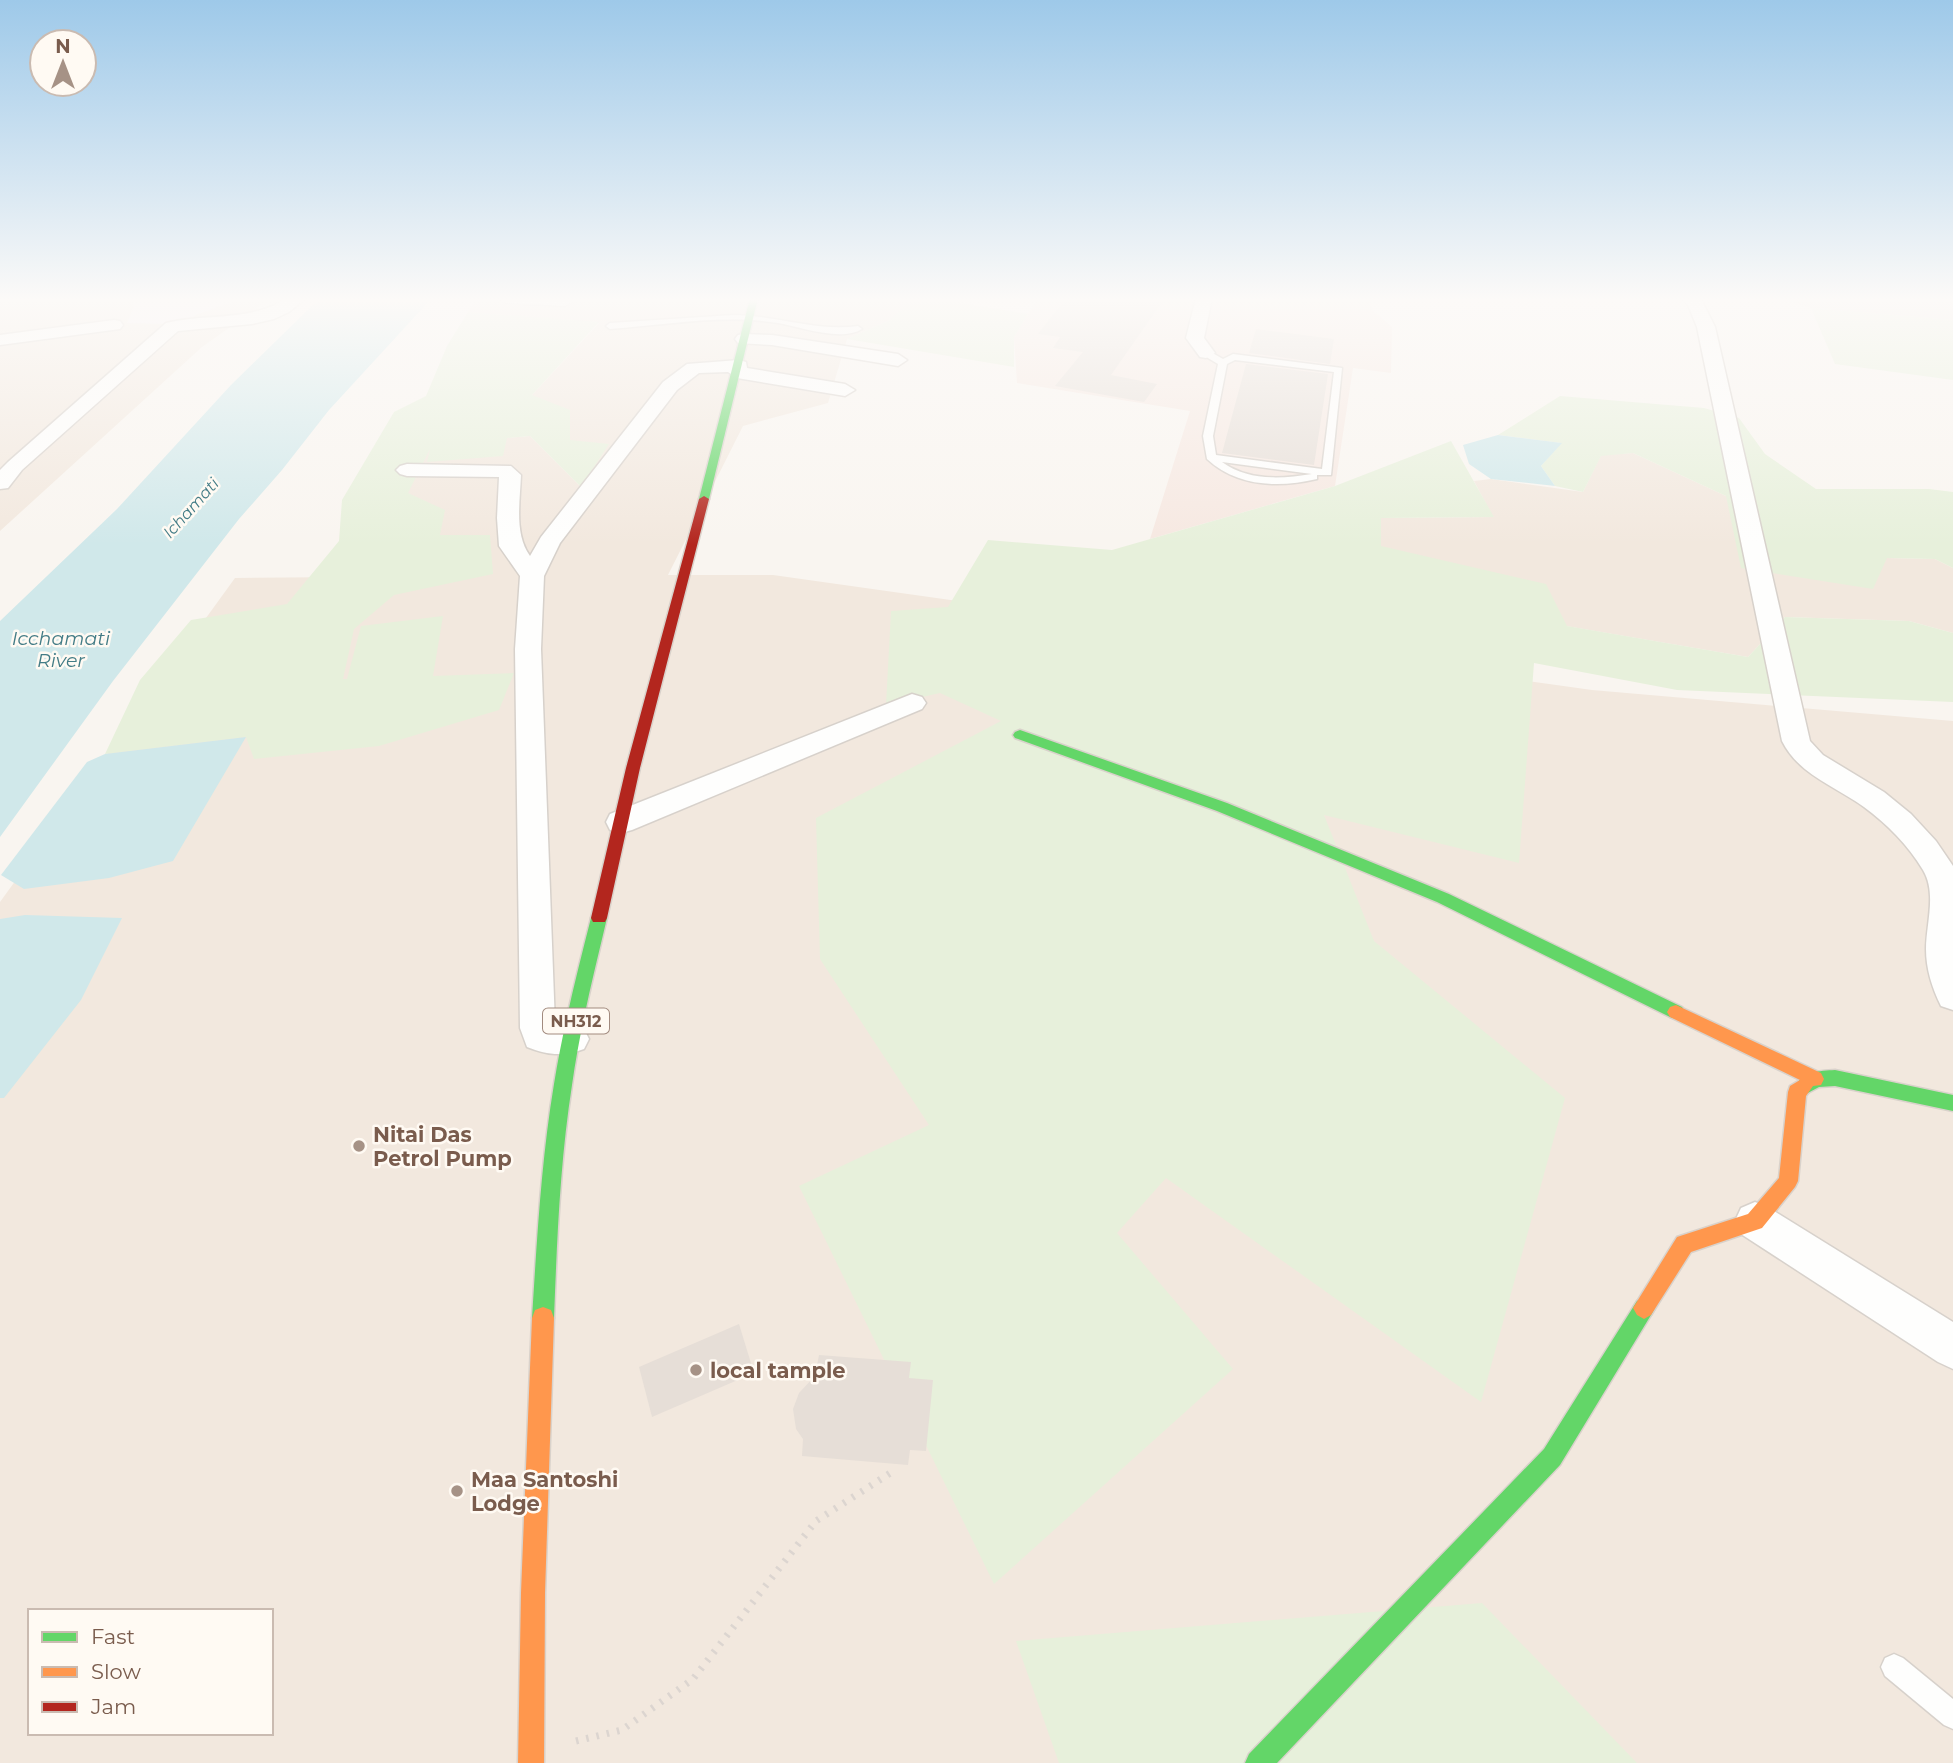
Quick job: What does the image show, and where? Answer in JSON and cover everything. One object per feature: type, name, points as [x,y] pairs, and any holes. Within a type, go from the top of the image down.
[{"type":"main road","name":"NH312","points":[[531,1757],[531,1623],[546,1247],[560,1098],[621,822],[735,380]]},
{"type":"main road","points":[[1020,735],[1222,807],[1443,898],[1815,1079],[1835,1078],[1953,1103]]},
{"type":"main road","points":[[1258,1763],[1552,1457],[1684,1244],[1755,1222],[1788,1181],[1797,1092],[1815,1079]]},
{"type":"street","points":[[0,483],[15,466],[112,380]]},
{"type":"street","points":[[571,1039],[548,1040],[540,1037],[538,1028],[528,649],[532,576],[550,542],[670,386],[678,380]]},
{"type":"street","points":[[795,380],[845,390]]},
{"type":"street","points":[[1718,380],[1796,741],[1802,753],[1812,762],[1900,818],[1944,875],[1946,896],[1941,952],[1945,975],[1953,996]]},
{"type":"street","points":[[407,470],[504,470],[510,475],[508,518],[511,546],[532,576]]},
{"type":"street","points":[[621,822],[912,703]]},
{"type":"street","points":[[1755,1222],[1953,1347]]},
{"type":"lane","points":[[1219,380],[1208,436],[1211,457],[1220,468],[1249,477],[1281,482],[1327,473],[1338,380]]},
{"type":"lane","points":[[1894,1667],[1953,1716]]},
{"type":"path","points":[[531,1757],[622,1730],[693,1679],[816,1521],[895,1470]]},
{"type":"shaded area","points":[[0,380],[165,380],[0,531]]},
{"type":"shaded area","points":[[546,380],[835,380],[828,403],[743,426],[668,575],[773,575],[1592,690],[1953,721],[1953,1763],[0,1763],[0,902],[235,578],[480,576],[439,535],[407,493],[432,444],[530,436],[581,487],[569,440],[532,395]]},
{"type":"shaded area","points":[[1017,380],[1351,380],[1335,486],[1150,539],[1190,411],[1017,383]]},
{"type":"shaded area","points":[[1633,453],[1726,496],[1887,558],[1935,559],[1953,568],[1953,633],[1909,621],[1785,617],[1748,657],[1566,626],[1380,546],[1381,518],[1493,517],[1474,481],[1491,479],[1583,492],[1601,455]]},
{"type":"green space","points":[[433,380],[546,380],[532,395],[570,410],[570,440],[609,444],[581,487],[530,436],[507,438],[503,456],[427,462],[430,449],[408,493],[445,510],[440,535],[490,535],[493,574],[394,595],[354,629],[343,679],[347,679],[361,626],[443,616],[433,676],[514,673],[499,710],[379,746],[254,759],[246,737],[105,754],[140,680],[191,620],[287,604],[339,541],[342,500],[394,412],[426,396]]},
{"type":"green space","points":[[1560,396],[1704,408],[1739,418],[1765,454],[1816,489],[1929,489],[1953,492],[1953,568],[1935,559],[1887,558],[1873,589],[1741,568],[1726,496],[1633,453],[1601,456],[1583,492],[1555,486],[1541,466],[1561,443],[1498,435]]},
{"type":"green space","points":[[1451,441],[1494,517],[1381,518],[1381,546],[1546,584],[1567,626],[1748,657],[1785,617],[1909,621],[1953,633],[1953,702],[1677,690],[1534,663],[1519,863],[1324,815],[1374,941],[1565,1098],[1481,1402],[1166,1178],[1117,1233],[1233,1369],[994,1584],[799,1186],[929,1125],[820,959],[816,818],[1001,721],[940,693],[886,705],[891,611],[948,607],[988,540],[1112,550],[1335,486]]},
{"type":"green space","points":[[1482,1603],[1637,1763],[1059,1763],[1016,1641]]},
{"type":"water","name":"Icchamati River","points":[[236,380],[356,380],[239,519],[113,681],[0,837],[0,621],[117,509]]},
{"type":"water","points":[[1498,435],[1562,443],[1541,466],[1555,486],[1491,479],[1469,464],[1463,445]]},
{"type":"water","points":[[246,737],[173,861],[109,878],[24,889],[1,875],[87,762],[105,754]]},
{"type":"water","points":[[25,915],[122,918],[81,1000],[4,1098],[0,1098],[0,919]]},
{"type":"building","points":[[1060,380],[1138,380],[1157,384],[1144,402],[1055,386]]},
{"type":"building","points":[[1242,380],[1327,380],[1314,465],[1222,453]]},
{"type":"building","name":"local tample","points":[[739,1324],[754,1373],[652,1417],[639,1367]]},
{"type":"building","points":[[819,1355],[911,1362],[909,1378],[933,1380],[926,1451],[910,1450],[908,1465],[802,1456],[803,1439],[796,1429],[793,1409],[799,1393],[815,1376]]},
{"type":"traffic: fast","points":[[704,499],[734,380]]},
{"type":"traffic: fast","points":[[1020,735],[1222,807],[1443,898],[1676,1012]]},
{"type":"traffic: fast","points":[[543,1318],[551,1185],[562,1086],[599,918]]},
{"type":"traffic: fast","points":[[1804,1087],[1815,1079],[1835,1078],[1953,1103]]},
{"type":"traffic: fast","points":[[1258,1763],[1552,1457],[1644,1308]]},
{"type":"traffic: slow","points":[[1676,1012],[1815,1079]]},
{"type":"traffic: slow","points":[[1644,1308],[1684,1244],[1755,1221],[1788,1181],[1797,1092],[1804,1087]]},
{"type":"traffic: slow","points":[[531,1763],[533,1593],[543,1318]]},
{"type":"traffic: jam","points":[[599,918],[633,768],[704,499]]},
{"type":"place","name":"Nitai Das Petrol Pump","points":[[359,1146]]},
{"type":"place","name":"local tample","points":[[696,1370]]},
{"type":"place","name":"Maa Santoshi Lodge","points":[[457,1491]]},
{"type":"water label","name":"Ichamati","points":[[191,508]]}]
